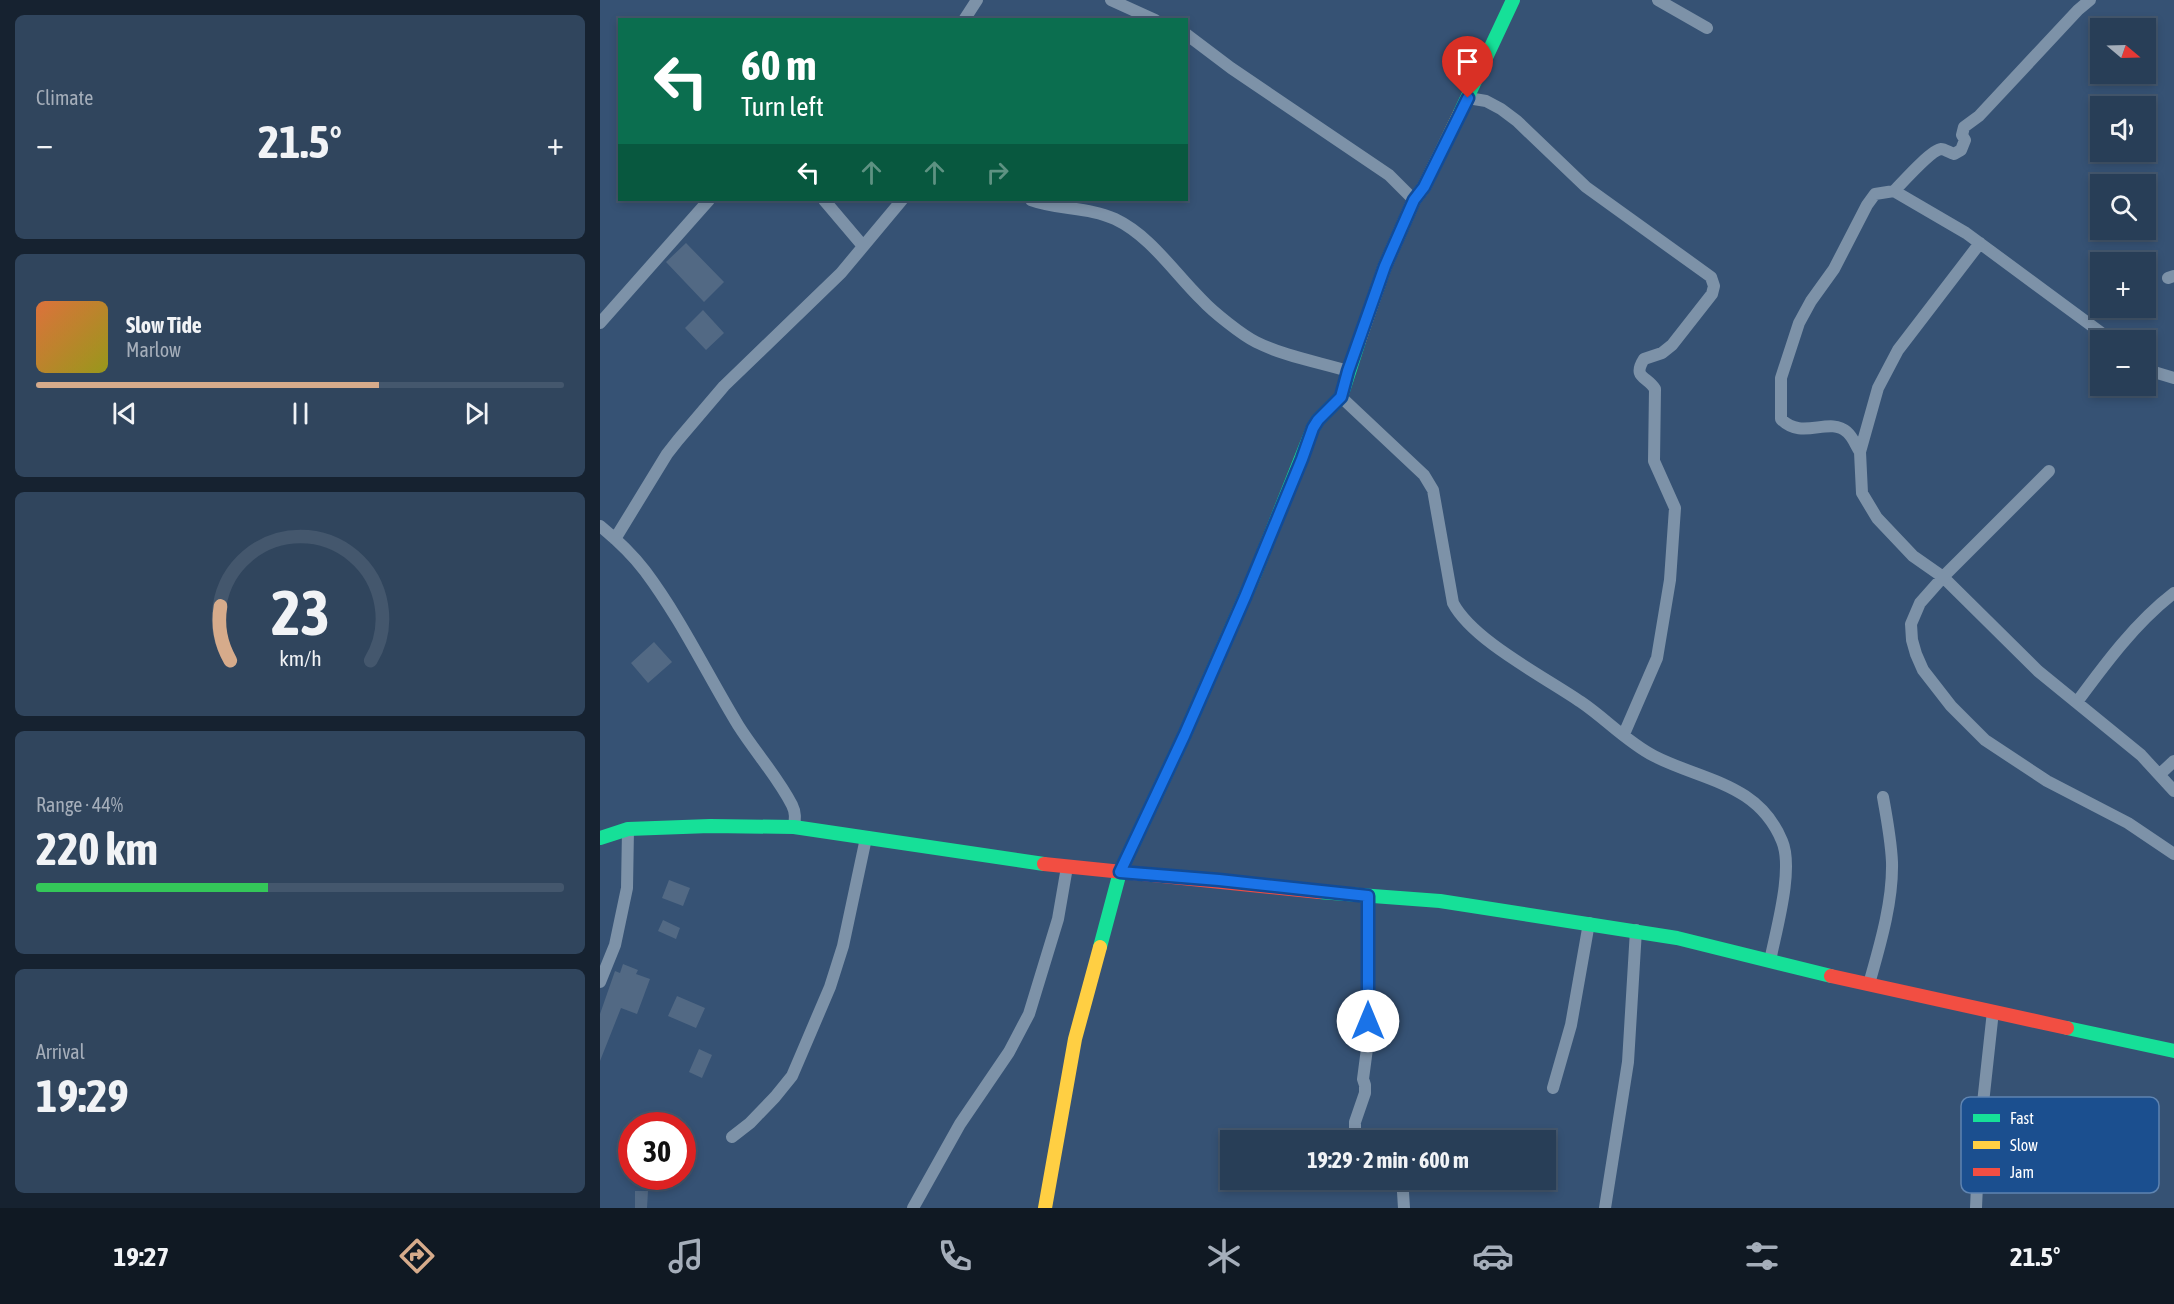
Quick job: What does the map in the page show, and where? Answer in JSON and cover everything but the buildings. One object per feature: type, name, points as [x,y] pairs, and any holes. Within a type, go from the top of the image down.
[{"type":"street","points":[[965,18],[977,0]]},
{"type":"street","points":[[1111,0],[1151,18]]},
{"type":"street","points":[[1045,1208],[1054,1144],[1075,1039],[1120,872],[1184,736],[1254,576],[1313,428],[1341,397],[1385,266],[1414,200],[1424,187],[1513,0]]},
{"type":"street","points":[[1658,0],[1707,28]]},
{"type":"street","points":[[1860,453],[1848,433],[1841,428],[1796,429],[1788,426],[1781,419],[1781,378],[1799,323],[1811,301],[1834,269],[1875,194],[1894,191],[1935,151],[1944,149],[1954,154],[1961,150],[1965,140],[1962,135],[1964,127],[1979,116],[2090,0]]},
{"type":"street","points":[[1188,35],[1389,176],[1414,200]]},
{"type":"street","points":[[1468,98],[1486,101],[1509,115],[1586,187],[1711,277],[1714,286],[1712,294],[1672,345],[1662,353],[1644,359],[1640,366],[1639,372],[1642,377],[1655,389],[1654,460],[1675,508],[1670,580],[1657,658],[1624,734]]},
{"type":"street","points":[[1894,191],[1980,243],[2097,330]]},
{"type":"street","points":[[600,323],[708,201]]},
{"type":"street","points":[[825,201],[863,246]]},
{"type":"street","points":[[794,827],[796,817],[793,806],[771,770],[740,728],[667,602],[644,569],[605,534],[678,440],[724,386],[841,273],[901,201]]},
{"type":"street","points":[[1034,201],[1046,206],[1099,213],[1116,220],[1150,246],[1201,300],[1254,341],[1348,371]]},
{"type":"street","points":[[1980,243],[1898,350],[1878,388],[1860,453],[1862,494],[1877,518],[1913,556],[1943,577],[2038,671],[2141,755],[2174,791]]},
{"type":"street","points":[[2156,373],[2174,378]]},
{"type":"street","points":[[1341,397],[1424,475],[1433,490],[1453,603],[1471,627],[1532,671],[1582,702],[1654,756],[1714,779],[1760,806],[1783,842],[1786,857],[1786,876],[1770,961]]},
{"type":"street","points":[[2049,471],[1920,603],[1911,624],[1912,640],[1923,670],[1951,706],[1985,740],[2060,788],[2128,823],[2174,854]]},
{"type":"street","points":[[2077,702],[2099,672],[2159,604],[2174,593]]},
{"type":"street","points":[[2160,774],[2174,761]]},
{"type":"street","points":[[1869,984],[1881,942],[1892,864],[1891,842],[1883,798]]},
{"type":"street","points":[[600,838],[628,829],[711,826],[794,827],[1067,867],[1440,901],[1677,938],[1869,984],[2174,1051]]},
{"type":"street","points":[[600,982],[615,945],[627,888],[628,829]]},
{"type":"street","points":[[732,1137],[750,1123],[792,1076],[830,987],[843,946],[866,838]]},
{"type":"street","points":[[913,1208],[960,1124],[1009,1052],[1029,1014],[1058,919],[1067,867]]},
{"type":"street","points":[[1355,1130],[1355,1122],[1365,1094],[1363,1079],[1368,1041],[1368,896]]},
{"type":"street","points":[[1553,1088],[1571,1025],[1588,923]]},
{"type":"street","points":[[1605,1208],[1628,1062],[1636,930]]},
{"type":"street","points":[[1984,1097],[1993,1011]]},
{"type":"street","points":[[1404,1208],[1405,1190]]},
{"type":"street","points":[[1976,1208],[1977,1193]]},
{"type":"traffic: fast","points":[[1460,113],[1513,0]]},
{"type":"traffic: fast","points":[[1100,947],[1120,872],[1184,736],[1254,576],[1313,428],[1341,397],[1359,341]]},
{"type":"traffic: fast","points":[[600,838],[628,829],[710,826],[794,827],[1044,864]]},
{"type":"traffic: fast","points":[[1319,892],[1440,901],[1677,938],[1831,976]]},
{"type":"traffic: fast","points":[[2067,1028],[2174,1051]]},
{"type":"traffic: slow","points":[[1359,341],[1385,266],[1414,200],[1424,187],[1460,113]]},
{"type":"traffic: slow","points":[[1045,1208],[1075,1039],[1100,947]]},
{"type":"traffic: jam","points":[[1044,864],[1319,892]]},
{"type":"traffic: jam","points":[[1831,976],[2067,1028]]},
{"type":"route","points":[[1368,1021],[1368,896],[1120,872],[1153,805],[1245,597],[1313,428],[1341,397],[1385,266],[1414,200],[1424,187],[1468,98]]}]
